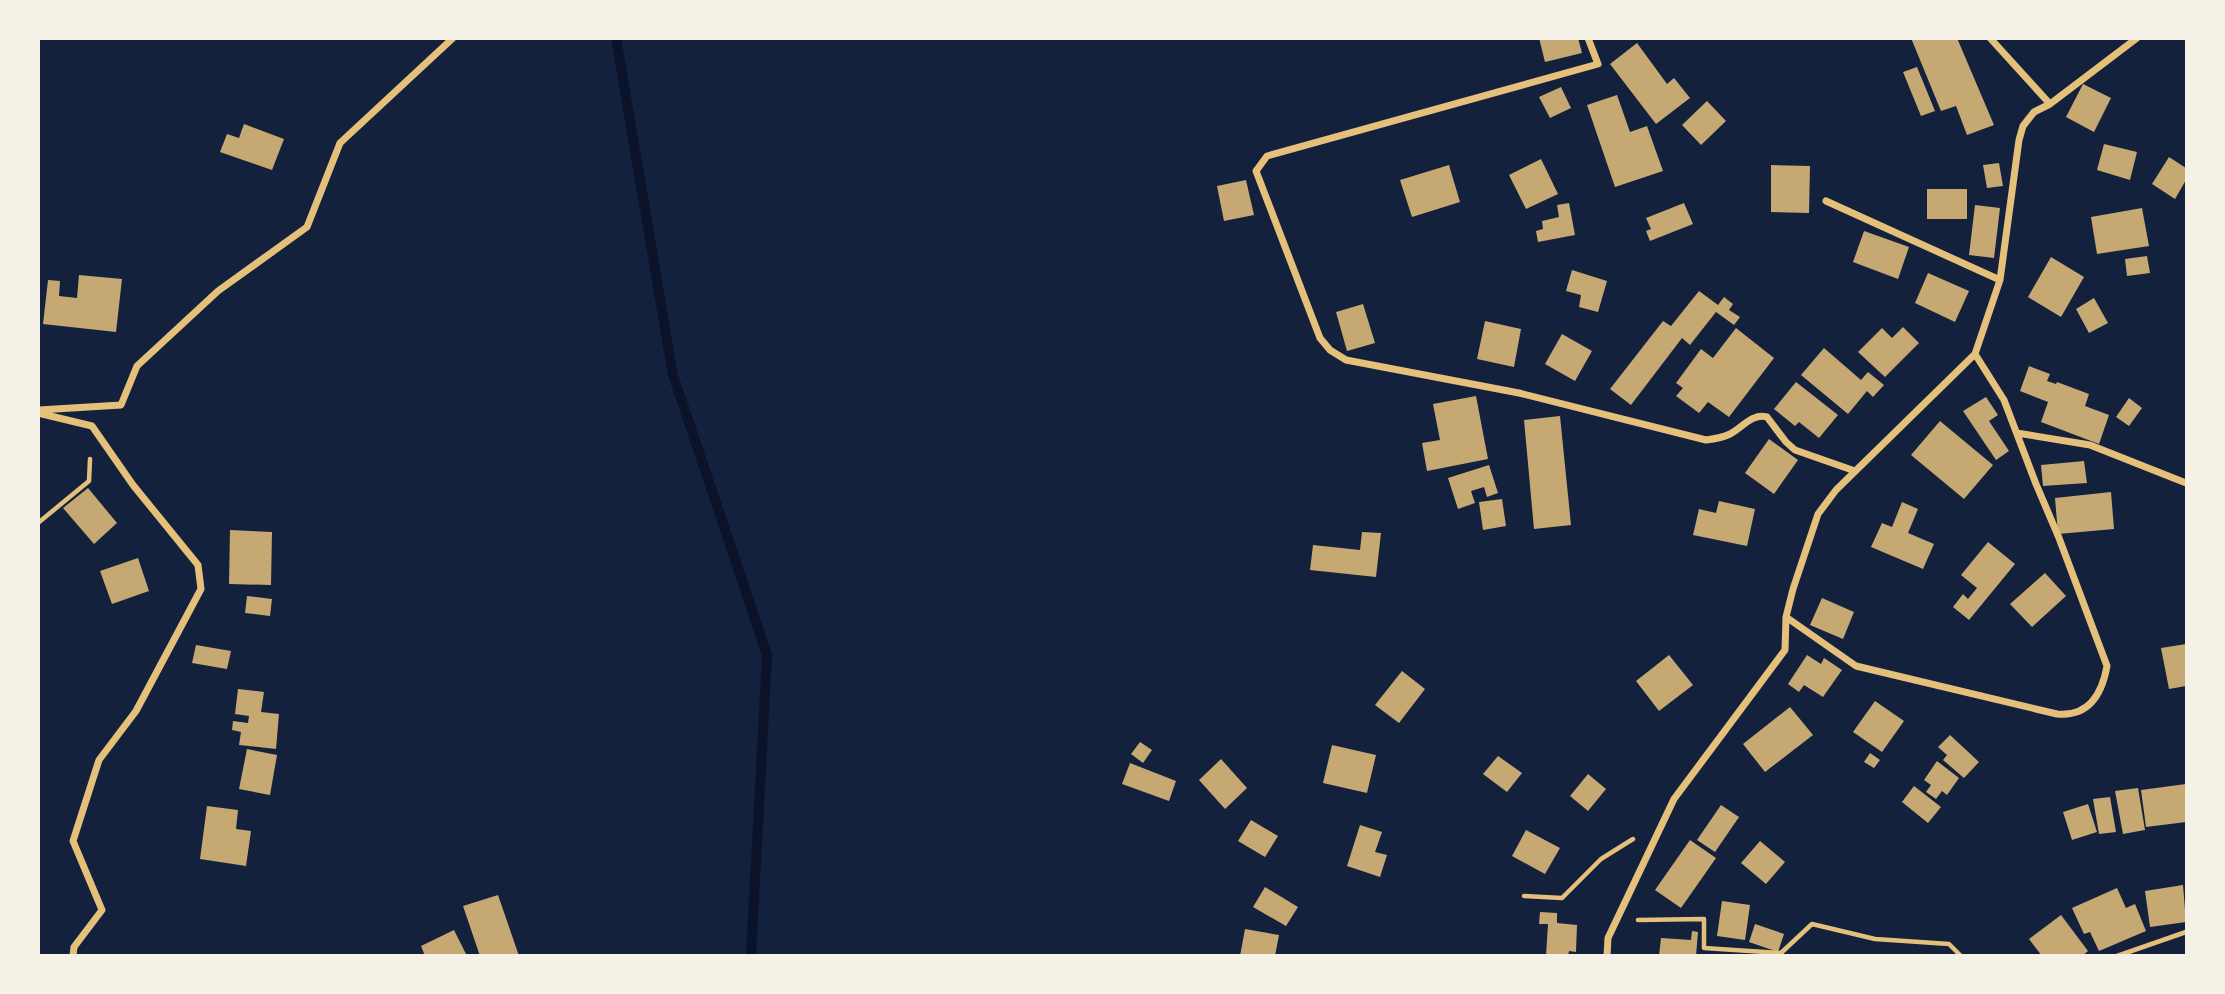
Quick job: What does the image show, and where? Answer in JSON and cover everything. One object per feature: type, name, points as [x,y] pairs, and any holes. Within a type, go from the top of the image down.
[{"type":"street","points":[[38,412],[121,405],[137,366],[218,291],[307,227],[340,144],[453,38]]},
{"type":"street","points":[[1588,38],[1598,64],[1267,156],[1256,171],[1320,338],[1330,350],[1346,360],[1519,393],[1706,440],[1721,438],[1762,415],[1795,450],[1855,471]]},
{"type":"street","points":[[1990,38],[2050,104]]},
{"type":"street","points":[[1608,956],[1608,938],[1674,799],[1785,650],[1786,617],[1818,514],[1836,490],[1975,354],[2000,280],[2023,125],[2034,112],[2050,104],[2137,38]]},
{"type":"street","points":[[1826,201],[2000,280]]},
{"type":"street","points":[[1786,617],[1856,666],[2056,714],[2067,715],[2087,706],[2097,697],[2104,683],[2107,666],[2004,400],[1975,354]]},
{"type":"street","points":[[38,412],[92,426],[133,485],[198,565],[201,589],[136,711],[99,760],[73,841],[102,910],[74,947],[73,956]]},
{"type":"street","points":[[2017,433],[2090,445],[2186,483]]},
{"type":"path","points":[[38,523],[89,481],[92,426]]},
{"type":"path","points":[[1524,896],[1562,898],[1601,859],[1633,838]]},
{"type":"path","points":[[1616,920],[1704,919],[1704,948],[1781,953],[1812,924],[1875,939],[1949,944],[1961,956]]},
{"type":"path","points":[[2117,956],[2186,932]]},
{"type":"building","points":[[1539,38],[1578,38],[1582,53],[1545,62]]},
{"type":"building","points":[[1911,38],[1957,38],[1994,125],[1967,135],[1956,106],[1941,111]]},
{"type":"building","points":[[1637,43],[1667,84],[1674,78],[1690,98],[1656,124],[1610,64]]},
{"type":"building","points":[[1917,67],[1935,111],[1921,116],[1903,72]]},
{"type":"building","points":[[2083,84],[2111,98],[2094,132],[2066,117]]},
{"type":"building","points":[[1561,87],[1571,108],[1550,118],[1539,97]]},
{"type":"building","points":[[1617,95],[1630,132],[1647,126],[1663,171],[1615,187],[1587,105]]},
{"type":"building","points":[[1707,101],[1726,121],[1701,145],[1682,125]]},
{"type":"building","points":[[244,124],[284,139],[272,170],[220,152],[227,134],[239,138]]},
{"type":"building","points":[[2104,144],[2137,152],[2130,180],[2097,170]]},
{"type":"building","points":[[2169,157],[2186,168],[2186,180],[2175,199],[2152,184]]},
{"type":"building","points":[[1541,159],[1558,194],[1526,209],[1509,175]]},
{"type":"building","points":[[1999,163],[2003,186],[1987,188],[1983,165]]},
{"type":"building","points":[[1449,165],[1460,202],[1412,217],[1400,180]]},
{"type":"building","points":[[1771,165],[1810,166],[1809,213],[1771,212]]},
{"type":"building","points":[[1246,180],[1254,215],[1224,221],[1217,186]]},
{"type":"building","points":[[1927,189],[1967,189],[1967,219],[1927,219]]},
{"type":"building","points":[[1569,203],[1575,235],[1538,242],[1536,231],[1543,229],[1542,221],[1559,217],[1557,205]]},
{"type":"building","points":[[1684,203],[1693,224],[1650,241],[1646,231],[1651,229],[1646,218]]},
{"type":"building","points":[[1975,205],[2000,208],[1994,258],[1969,255]]},
{"type":"building","points":[[2142,208],[2149,246],[2097,254],[2091,217]]},
{"type":"building","points":[[1864,231],[1909,247],[1898,279],[1853,262]]},
{"type":"building","points":[[2147,256],[2150,273],[2127,276],[2125,259]]},
{"type":"building","points":[[2051,257],[2084,277],[2061,317],[2028,297]]},
{"type":"building","points":[[1572,270],[1607,281],[1598,312],[1579,307],[1581,295],[1566,291]]},
{"type":"building","points":[[1928,273],[1969,291],[1955,322],[1915,303]]},
{"type":"building","points":[[79,275],[122,279],[116,332],[43,324],[48,280],[60,281],[59,296],[77,298]]},
{"type":"building","points":[[1699,291],[1718,305],[1724,297],[1733,304],[1729,310],[1740,317],[1734,325],[1716,312],[1690,345],[1682,338],[1631,405],[1610,389],[1663,321],[1671,326]]},
{"type":"building","points":[[2094,298],[2108,323],[2089,333],[2076,309]]},
{"type":"building","points":[[1363,304],[1375,343],[1347,351],[1336,312]]},
{"type":"building","points":[[1485,321],[1521,329],[1514,367],[1477,359]]},
{"type":"building","points":[[1903,327],[1919,343],[1885,377],[1858,352],[1882,328],[1892,338]]},
{"type":"building","points":[[1736,328],[1774,358],[1729,417],[1708,402],[1699,413],[1676,396],[1683,388],[1676,383],[1701,349],[1713,358]]},
{"type":"building","points":[[1562,334],[1592,351],[1575,381],[1545,364]]},
{"type":"building","points":[[1824,348],[1861,380],[1868,372],[1884,385],[1873,397],[1867,391],[1848,414],[1801,375]]},
{"type":"building","points":[[2029,366],[2050,374],[2047,381],[2089,394],[2085,406],[2109,415],[2099,444],[2041,422],[2048,402],[2020,391]]},
{"type":"building","points":[[1796,382],[1838,415],[1819,438],[1799,422],[1795,426],[1774,409]]},
{"type":"building","points":[[1476,396],[1488,459],[1427,471],[1422,443],[1440,440],[1433,404]]},
{"type":"building","points":[[1986,397],[1998,415],[1989,421],[2009,451],[1996,460],[1963,411]]},
{"type":"building","points":[[2129,398],[2142,408],[2129,426],[2116,417]]},
{"type":"building","points":[[1560,416],[1571,525],[1534,529],[1524,420]]},
{"type":"building","points":[[1940,421],[1993,465],[1964,499],[1911,455]]},
{"type":"building","points":[[1769,439],[1798,460],[1774,494],[1745,473]]},
{"type":"building","points":[[2084,461],[2087,483],[2043,486],[2041,465]]},
{"type":"building","points":[[1489,465],[1498,493],[1487,497],[1484,487],[1471,491],[1475,503],[1458,509],[1448,478]]},
{"type":"building","points":[[88,488],[117,523],[94,544],[63,508]]},
{"type":"building","points":[[2111,492],[2114,529],[2058,534],[2055,498]]},
{"type":"building","points":[[1502,499],[1506,526],[1483,530],[1479,502]]},
{"type":"building","points":[[1719,501],[1755,509],[1747,546],[1693,535],[1699,509],[1716,513]]},
{"type":"building","points":[[1902,502],[1918,509],[1908,533],[1934,544],[1923,569],[1871,547],[1882,523],[1892,527]]},
{"type":"building","points":[[230,530],[272,532],[271,585],[229,584]]},
{"type":"building","points":[[1362,532],[1381,533],[1376,577],[1310,570],[1313,545],[1360,550]]},
{"type":"building","points":[[1988,542],[2015,564],[1969,620],[1953,607],[1963,594],[1968,599],[1977,588],[1961,575]]},
{"type":"building","points":[[138,558],[149,591],[112,604],[100,571]]},
{"type":"building","points":[[2045,573],[2066,596],[2032,627],[2010,604]]},
{"type":"building","points":[[247,596],[272,599],[270,616],[245,613]]},
{"type":"building","points":[[1822,598],[1854,612],[1843,639],[1810,625]]},
{"type":"building","points":[[2186,644],[2186,686],[2169,689],[2161,648]]},
{"type":"building","points":[[196,645],[231,651],[227,669],[192,663]]},
{"type":"building","points":[[1669,655],[1693,685],[1659,711],[1636,681]]},
{"type":"building","points":[[1807,655],[1821,664],[1824,658],[1842,670],[1823,697],[1804,685],[1799,692],[1788,684]]},
{"type":"building","points":[[1402,671],[1425,689],[1399,723],[1375,705]]},
{"type":"building","points":[[238,689],[264,692],[261,712],[279,714],[276,749],[239,745],[241,732],[232,730],[233,721],[248,723],[249,716],[235,714]]},
{"type":"building","points":[[1875,701],[1904,721],[1882,752],[1853,732]]},
{"type":"building","points":[[1790,707],[1813,735],[1765,772],[1743,744]]},
{"type":"building","points":[[1950,735],[1979,762],[1964,778],[1943,760],[1947,755],[1938,747]]},
{"type":"building","points":[[1140,742],[1152,750],[1143,763],[1131,754]]},
{"type":"building","points":[[1332,745],[1376,755],[1367,793],[1323,783]]},
{"type":"building","points":[[247,749],[277,755],[270,795],[239,789]]},
{"type":"building","points":[[1870,753],[1880,760],[1874,768],[1864,762]]},
{"type":"building","points":[[1498,756],[1522,773],[1507,792],[1483,774]]},
{"type":"building","points":[[1221,759],[1247,788],[1225,809],[1199,780]]},
{"type":"building","points":[[1937,761],[1959,778],[1947,795],[1942,791],[1936,799],[1926,792],[1931,785],[1924,780]]},
{"type":"building","points":[[1130,763],[1176,781],[1169,801],[1122,784]]},
{"type":"building","points":[[1588,774],[1606,789],[1588,811],[1570,796]]},
{"type":"building","points":[[2186,784],[2186,822],[2146,827],[2141,790]]},
{"type":"building","points":[[1914,786],[1941,807],[1928,823],[1902,802]]},
{"type":"building","points":[[2138,788],[2145,830],[2123,834],[2115,791]]},
{"type":"building","points":[[2110,797],[2116,832],[2099,834],[2093,799]]},
{"type":"building","points":[[2088,804],[2097,832],[2072,840],[2063,812]]},
{"type":"building","points":[[1721,805],[1739,817],[1715,852],[1697,840]]},
{"type":"building","points":[[207,806],[238,810],[236,829],[251,831],[246,866],[200,859]]},
{"type":"building","points":[[1251,820],[1278,836],[1265,857],[1238,841]]},
{"type":"building","points":[[1360,825],[1382,832],[1375,852],[1387,855],[1380,877],[1347,866]]},
{"type":"building","points":[[1526,830],[1560,848],[1545,874],[1512,856]]},
{"type":"building","points":[[1690,840],[1716,858],[1681,908],[1655,890]]},
{"type":"building","points":[[1760,841],[1785,862],[1766,884],[1741,863]]},
{"type":"building","points":[[2183,885],[2186,922],[2150,927],[2145,891]]},
{"type":"building","points":[[1265,887],[1298,907],[1286,926],[1253,907]]},
{"type":"building","points":[[2117,888],[2126,908],[2135,904],[2146,931],[2099,951],[2090,932],[2084,934],[2072,908]]},
{"type":"building","points":[[498,895],[519,956],[480,956],[463,906]]},
{"type":"building","points":[[1722,901],[1750,905],[1745,940],[1717,936]]},
{"type":"building","points":[[1540,912],[1557,913],[1557,923],[1577,925],[1576,952],[1569,951],[1568,956],[1546,956],[1548,924],[1539,924]]},
{"type":"building","points":[[2061,915],[2088,951],[2082,956],[2042,956],[2029,939]]},
{"type":"building","points":[[1755,924],[1784,934],[1778,952],[1749,942]]},
{"type":"building","points":[[1245,929],[1279,935],[1275,956],[1240,956]]},
{"type":"building","points":[[454,930],[467,956],[425,956],[421,946]]},
{"type":"building","points":[[1692,931],[1698,932],[1696,956],[1659,956],[1661,938],[1691,940]]},
{"type":"waterway","points":[[616,38],[673,375],[767,655],[751,956]]}]
